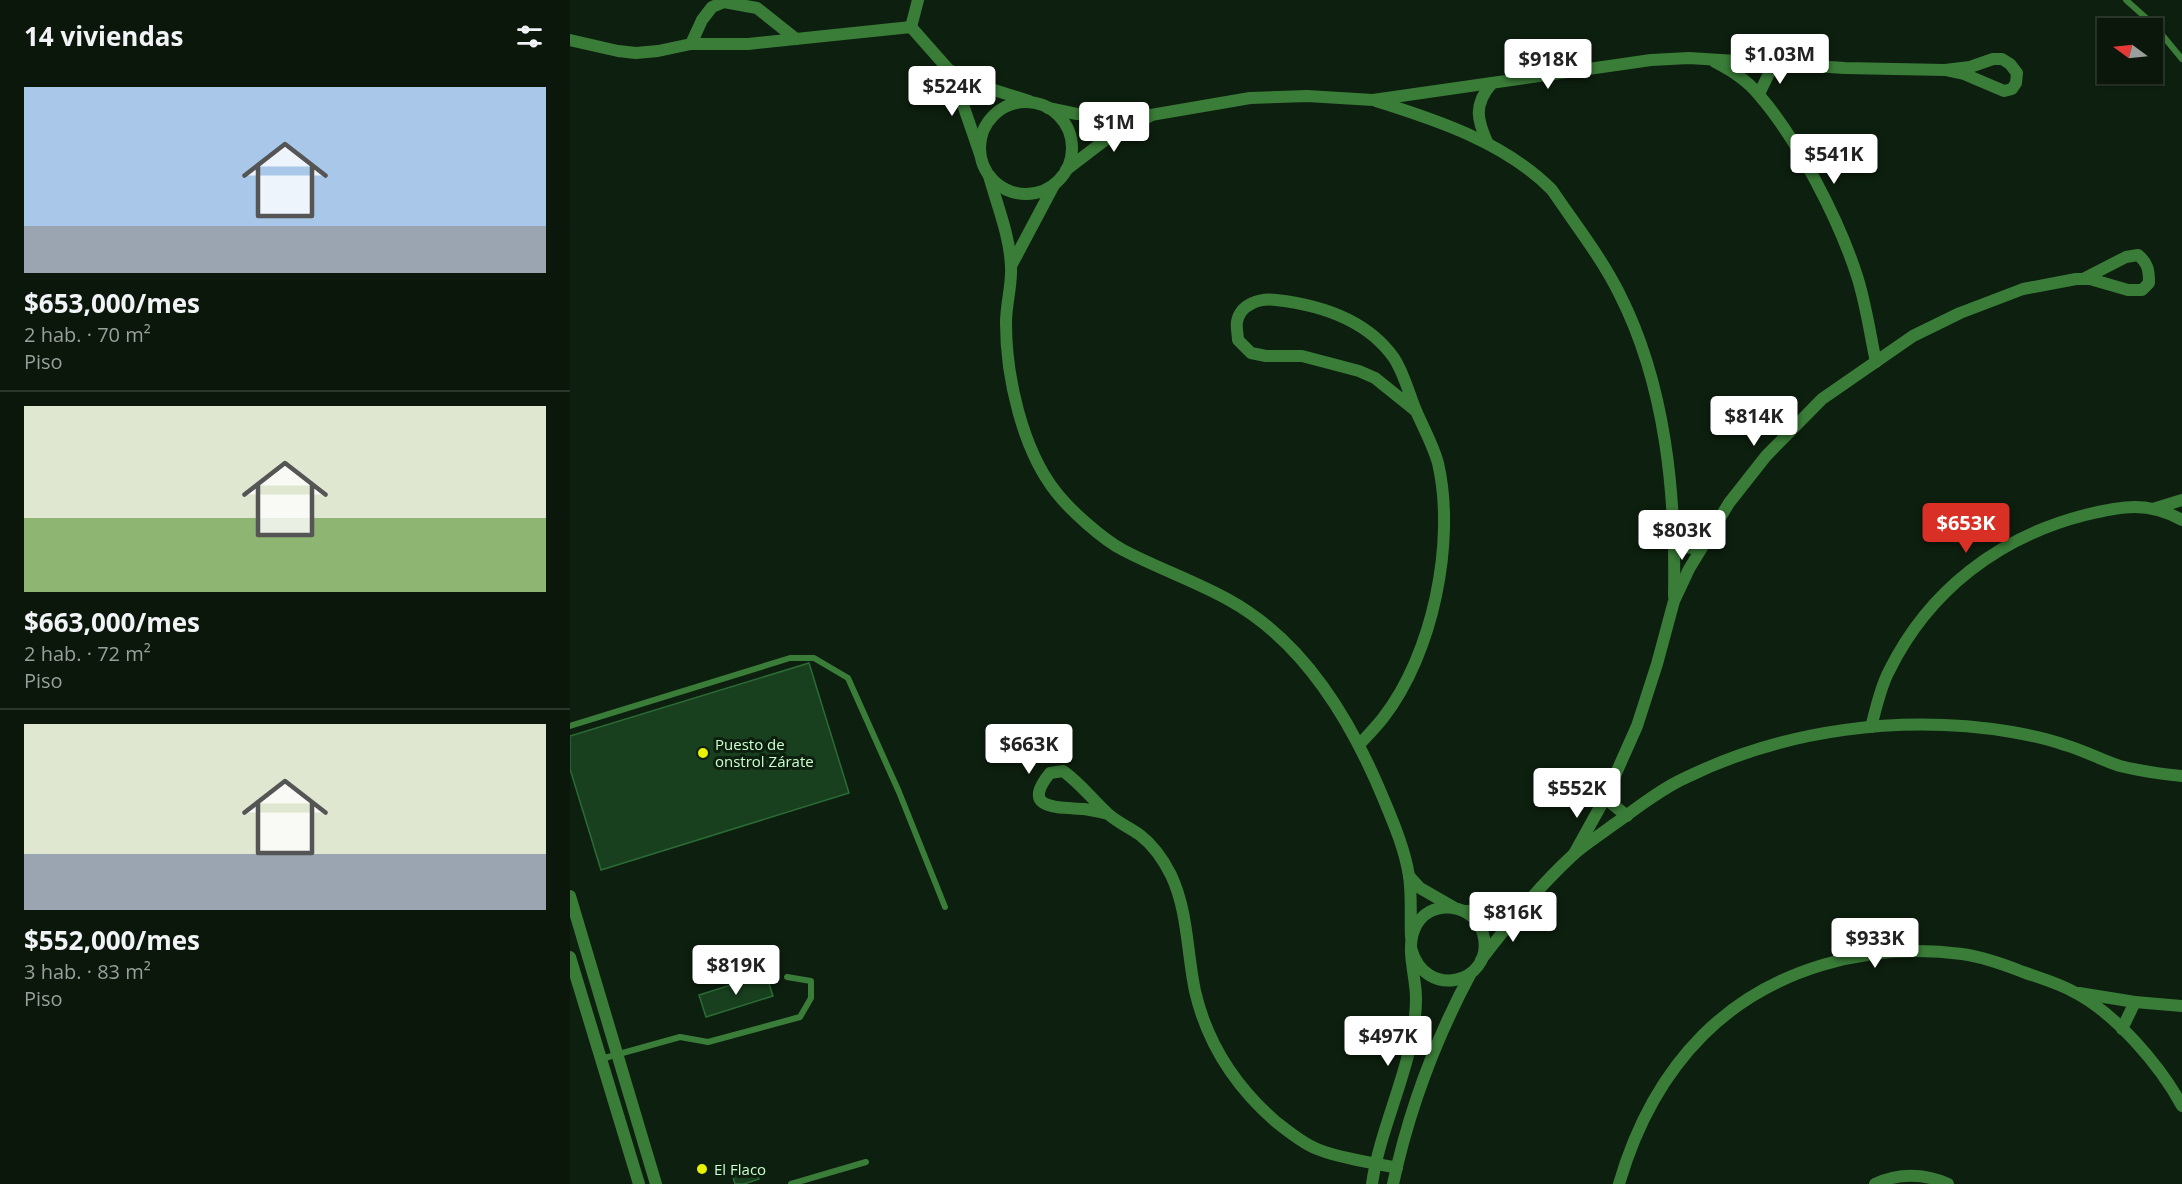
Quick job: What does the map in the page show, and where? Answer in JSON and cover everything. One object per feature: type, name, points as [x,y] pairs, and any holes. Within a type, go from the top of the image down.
[{"type":"street","points":[[911,27],[918,0]]},
{"type":"street","points":[[691,44],[702,20],[712,7],[724,2],[757,8],[796,39]]},
{"type":"street","points":[[570,40],[636,53],[691,44],[748,44],[911,27]]},
{"type":"street","points":[[911,27],[949,70],[989,176],[1005,231],[1011,266],[1006,322],[1012,380],[1018,408],[1042,471],[1056,492],[1076,514],[1120,549],[1228,599],[1246,610],[1279,638],[1322,684],[1340,710],[1359,745],[1393,822],[1409,876],[1411,943],[1416,999],[1405,1063],[1375,1163],[1372,1184]]},
{"type":"street","points":[[949,70],[994,90],[1048,108],[1077,114],[1151,115],[1250,98],[1307,96],[1373,100],[1651,60],[1689,58],[1845,68],[1946,70],[2002,59],[2010,63],[2017,73],[2012,89],[2004,91],[1964,74],[1946,70]]},
{"type":"street","points":[[1713,60],[1740,76],[1759,94],[1792,141],[1827,203],[1857,277],[1876,362]]},
{"type":"street","points":[[1759,94],[1774,63]]},
{"type":"street","points":[[1488,144],[1480,129],[1478,112],[1483,93],[1492,83]]},
{"type":"street","points":[[1373,100],[1418,114],[1488,144],[1538,176],[1552,190],[1619,292],[1642,343],[1661,419],[1670,486],[1674,601]]},
{"type":"street","points":[[980,154],[980,140],[994,114],[1006,106],[1021,102],[1035,103]]},
{"type":"street","points":[[1048,108],[1058,116],[1069,135],[1070,157],[1065,171]]},
{"type":"street","points":[[1011,266],[1065,171],[1113,134],[1151,115]]},
{"type":"street","points":[[989,176],[997,184],[1020,194],[1033,194],[1057,182]]},
{"type":"street","points":[[1574,854],[1605,798],[1636,726],[1658,664],[1674,601],[1701,549],[1729,503],[1766,456],[1822,399],[1913,336],[1960,313],[2023,290],[2083,279],[2126,257],[2138,255],[2149,268],[2149,283],[2142,290],[2128,290],[2083,279]]},
{"type":"street","points":[[1359,745],[1384,717],[1413,666],[1434,606],[1444,536],[1443,492],[1437,460],[1406,381],[1394,359],[1374,336],[1337,313],[1295,302],[1267,299],[1249,304],[1237,321],[1238,340],[1251,353],[1266,356],[1302,356],[1359,371],[1375,378],[1416,411]]},
{"type":"street","points":[[2155,508],[2182,500]]},
{"type":"street","points":[[1871,727],[1888,672],[1910,635],[1937,600],[1965,573],[1996,550],[2064,520],[2124,508],[2155,508],[2182,520]]},
{"type":"street","points":[[1673,541],[1685,547],[1701,549]]},
{"type":"street","points":[[1393,1184],[1425,1070],[1450,1012],[1471,973],[1521,908],[1574,854],[1684,778],[1734,758],[1795,739],[1827,732],[1871,727],[1921,725],[2012,732],[2065,745],[2118,765],[2182,776]]},
{"type":"street","points":[[1108,814],[1085,809],[1049,807],[1039,795],[1042,782],[1050,773],[1064,771],[1076,780],[1108,814],[1142,836],[1165,864],[1172,877],[1186,930],[1196,991],[1207,1029],[1222,1059],[1258,1106],[1288,1132],[1315,1148],[1339,1156],[1397,1168]]},
{"type":"street","points":[[1605,798],[1627,816]]},
{"type":"street","points":[[1409,876],[1420,888],[1474,917],[1481,927],[1484,938],[1481,960]]},
{"type":"street","points":[[570,896],[656,1184]]},
{"type":"street","points":[[1471,973],[1461,979],[1450,981],[1428,976],[1414,959],[1411,943],[1415,926],[1431,910],[1442,907],[1498,911],[1521,908]]},
{"type":"street","points":[[1619,1184],[1628,1151],[1645,1116],[1683,1057],[1724,1016],[1756,993],[1805,970],[1848,958],[1887,952],[1963,954],[1994,961],[2075,992],[2135,1002],[2182,1006]]},
{"type":"street","points":[[570,957],[639,1184]]},
{"type":"street","points":[[2075,992],[2122,1029],[2151,1059],[2182,1106]]},
{"type":"street","points":[[2122,1029],[2135,1002]]},
{"type":"street","points":[[1875,1184],[1895,1176],[1911,1175],[1948,1184]]},
{"type":"lane","points":[[2126,0],[2154,25],[2182,59]]},
{"type":"lane","points":[[570,726],[790,658],[814,658],[848,678],[899,792],[945,907]]},
{"type":"lane","points":[[601,1059],[680,1037],[708,1042],[800,1017],[811,998],[811,981],[787,976]]},
{"type":"lane","points":[[796,1183],[866,1162]]},
{"type":"building","name":"Puesto de onstrol Zárate","points":[[809,663],[849,793],[601,870],[570,769],[570,736]]},
{"type":"building","points":[[766,974],[773,996],[706,1017],[699,995]]},
{"type":"building","points":[[754,1166],[759,1179],[744,1184],[735,1184],[732,1174]]},
{"type":"place","name":"Puesto de onstrol Zárate","points":[[703,753]]},
{"type":"place","name":"El Flaco","points":[[702,1169]]}]
